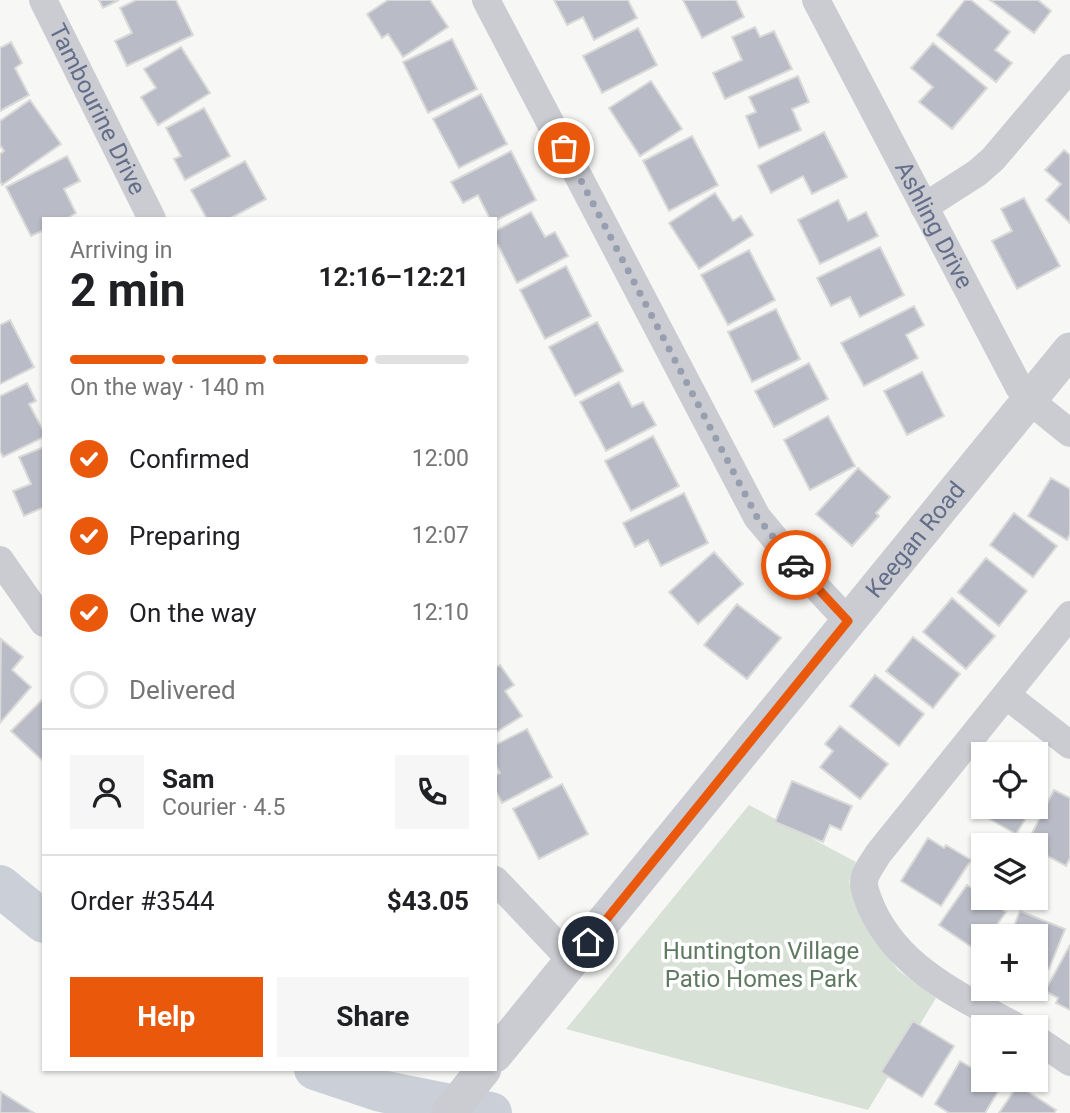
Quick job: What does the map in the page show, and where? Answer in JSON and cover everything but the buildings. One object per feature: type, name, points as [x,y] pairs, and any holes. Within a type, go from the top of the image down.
[{"type":"street","name":"Tambourine Drive","points":[[43,0],[151,217]]},
{"type":"street","points":[[486,0],[757,517],[848,621]]},
{"type":"street","name":"Ashling Drive","points":[[816,0],[1019,387],[1029,400],[1070,433]]},
{"type":"street","points":[[924,207],[977,173],[993,159],[1070,68]]},
{"type":"street","name":"Keegan Road","points":[[497,1054],[1070,350]]},
{"type":"street","points":[[0,560],[42,620]]},
{"type":"street","points":[[995,1015],[948,989],[908,960],[888,938],[863,882],[868,869],[1070,615]]},
{"type":"street","points":[[1006,695],[1070,745]]},
{"type":"street","points":[[497,882],[572,961]]},
{"type":"street","points":[[1048,1047],[1070,1062]]},
{"type":"street","name":"Keegan Road","points":[[449,1113],[483,1071]]},
{"type":"green space","name":"Huntington Village Patio Homes Park","points":[[749,805],[856,862],[849,882],[864,923],[898,970],[936,998],[868,1110],[566,1029]]},
{"type":"waterway","points":[[0,886],[42,920]]},
{"type":"waterway","points":[[321,1071],[381,1091],[491,1113]]},
{"type":"way so far","points":[[564,148],[757,517],[796,565]]},
{"type":"route","points":[[588,942],[848,621],[796,565]]}]
